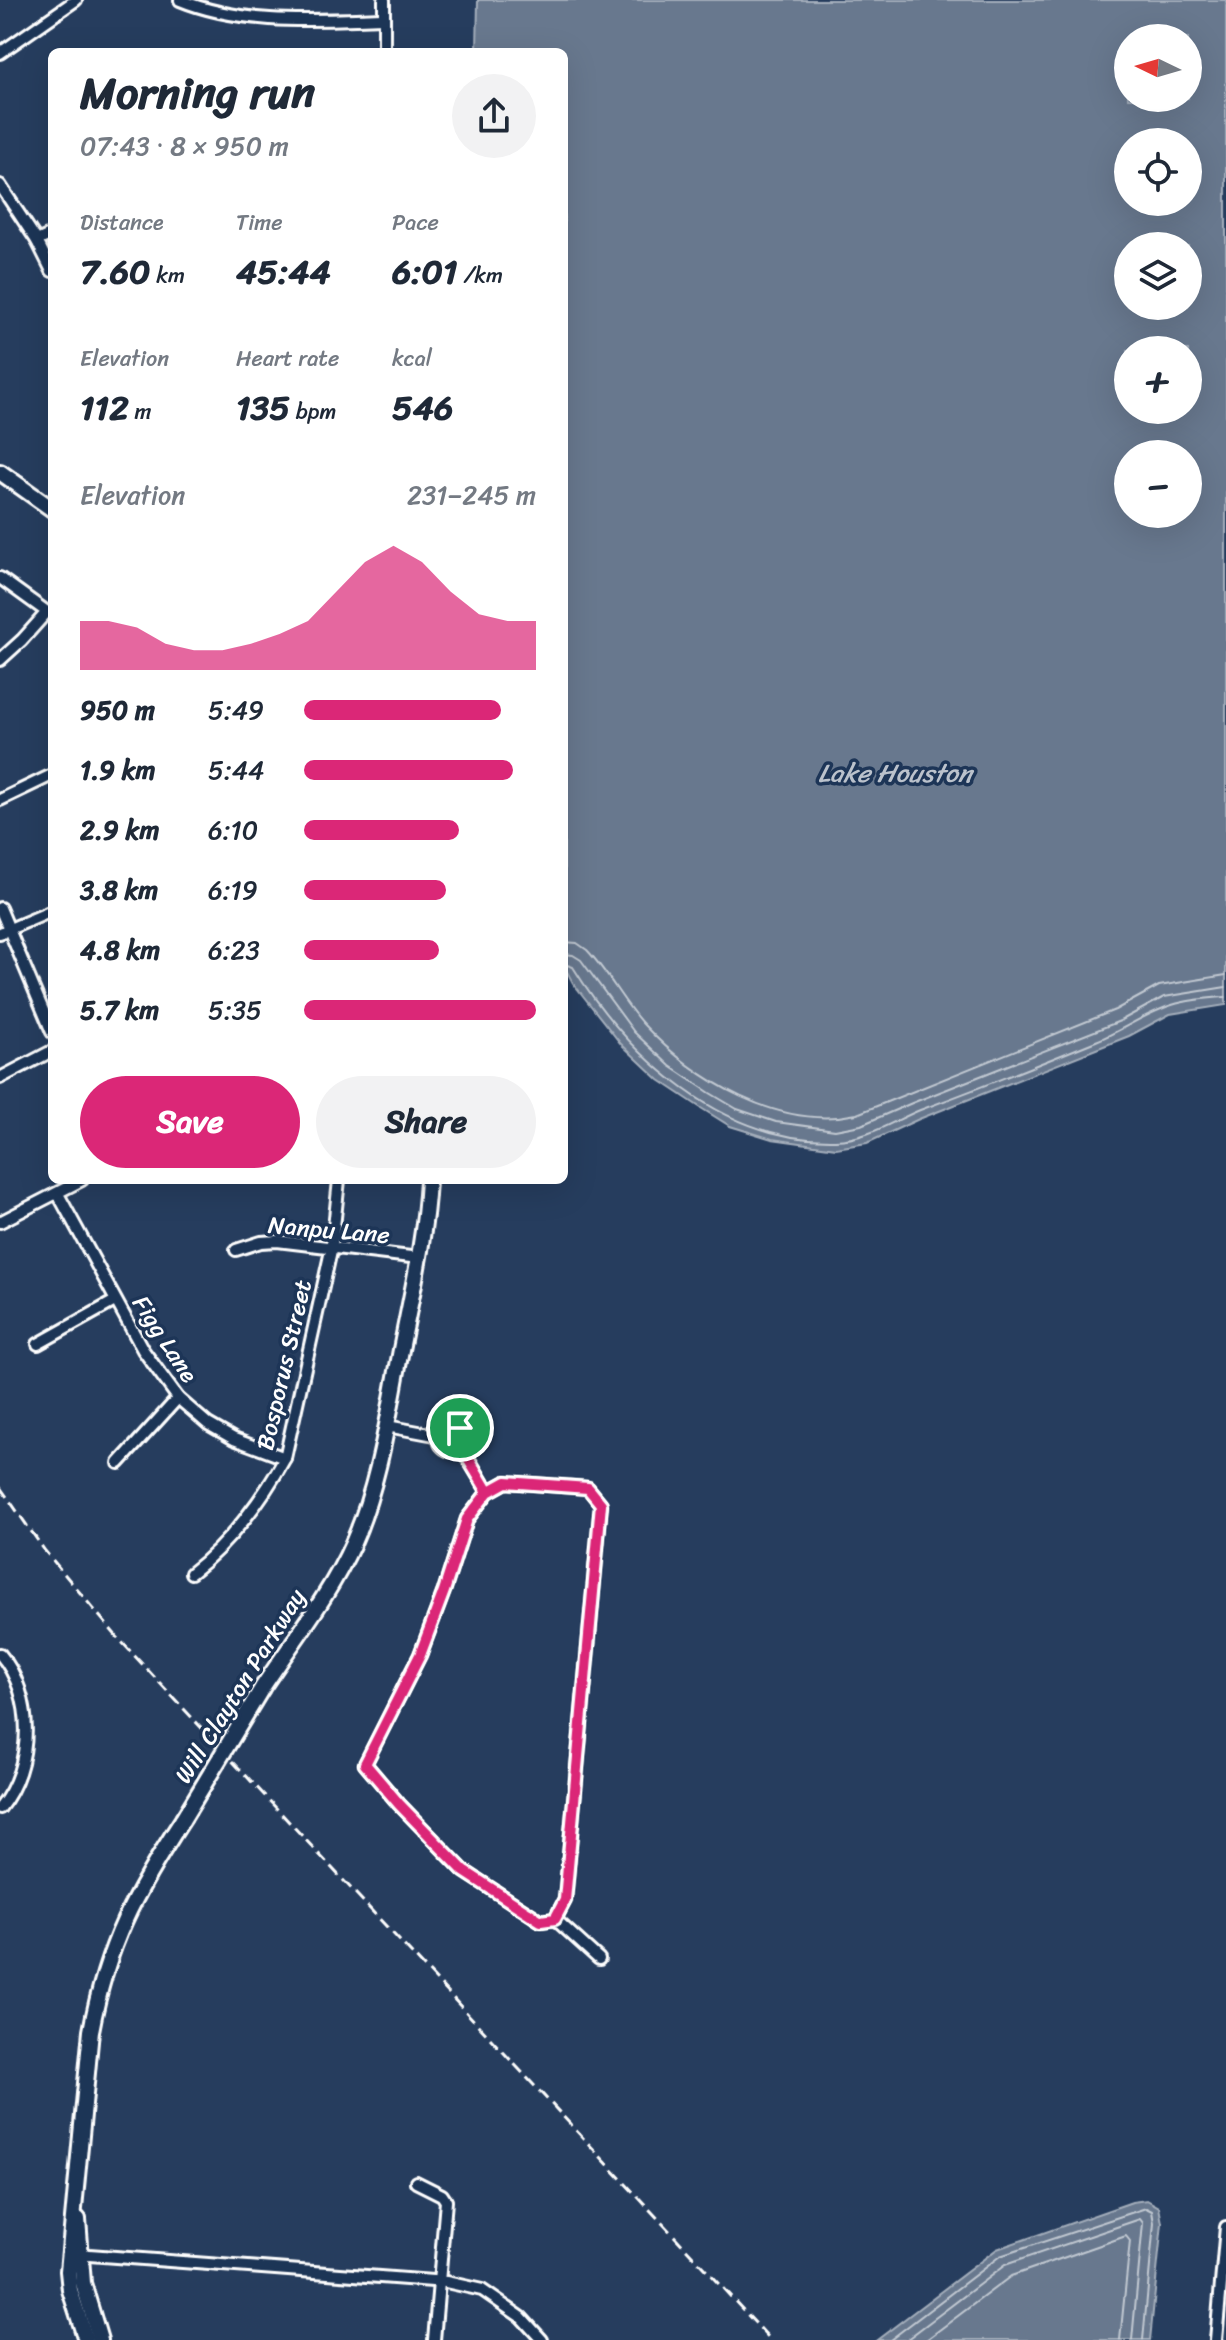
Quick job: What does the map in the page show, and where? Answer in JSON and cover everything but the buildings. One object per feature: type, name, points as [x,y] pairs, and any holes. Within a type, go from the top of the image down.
[{"type":"street","points":[[0,53],[76,0]]},
{"type":"street","points":[[180,0],[219,11],[264,17],[384,18]]},
{"type":"street","points":[[384,0],[384,48]]},
{"type":"street","points":[[0,185],[48,263]]},
{"type":"street","points":[[37,241],[48,236]]},
{"type":"street","points":[[0,472],[48,506]]},
{"type":"street","points":[[0,578],[47,612],[0,660]]},
{"type":"street","points":[[0,800],[48,777]]},
{"type":"street","points":[[0,908],[4,931],[48,1024]]},
{"type":"street","points":[[4,931],[48,913]]},
{"type":"street","points":[[0,1078],[48,1053]]},
{"type":"street","points":[[0,1222],[75,1184]]},
{"type":"street","name":"Bosporus Street","points":[[191,1573],[214,1556],[273,1481],[285,1458],[332,1246],[339,1184]]},
{"type":"street","name":"Will Clayton Parkway","points":[[86,2340],[70,2290],[81,2235],[76,2206],[91,2031],[107,1960],[135,1896],[262,1688],[335,1577],[352,1544],[376,1472],[387,1426],[419,1258],[428,1184]]},
{"type":"street","name":"Figg Lane","points":[[58,1194],[115,1301],[156,1370],[178,1398],[208,1424],[234,1439],[285,1458]]},
{"type":"street","name":"Nanpu Lane","points":[[236,1250],[261,1242],[277,1241],[419,1258]]},
{"type":"street","points":[[38,1344],[115,1301]]},
{"type":"street","points":[[119,1463],[178,1398]]},
{"type":"street","points":[[387,1426],[440,1436]]},
{"type":"street","points":[[461,1447],[454,1451],[447,1450],[441,1444],[440,1436],[444,1429],[456,1426],[464,1435],[461,1447],[488,1492]]},
{"type":"street","points":[[506,1482],[588,1488],[601,1504],[565,1900],[555,1919],[541,1921],[464,1871],[365,1764],[420,1655],[467,1519],[488,1492],[506,1482]]},
{"type":"street","points":[[0,1654],[19,1687],[25,1729],[20,1772],[0,1808]]},
{"type":"street","points":[[555,1919],[599,1959]]},
{"type":"street","points":[[416,2182],[442,2195],[446,2201],[434,2340]]},
{"type":"street","points":[[1216,2340],[1226,2227]]},
{"type":"street","points":[[75,2254],[439,2281],[482,2290],[521,2317],[542,2340]]},
{"type":"street","name":"Will Clayton Parkway","points":[[75,2254],[100,2340]]},
{"type":"water","name":"Lake Houston","points":[[478,0],[1226,0],[1226,1005],[1170,1014],[1129,1036],[919,1119],[867,1143],[836,1148],[772,1139],[730,1126],[659,1080],[621,1044],[568,974],[568,48],[477,48]]},
{"type":"water","points":[[1147,2200],[1159,2207],[1162,2223],[1150,2340],[877,2340],[997,2249],[1132,2202]]},
{"type":"railway","points":[[0,1487],[45,1551],[118,1638],[771,2340]]},
{"type":"route","points":[[460,1428],[451,1426],[444,1429],[440,1436],[441,1444],[450,1451],[461,1447],[488,1492],[506,1482],[588,1488],[601,1504],[565,1900],[555,1919],[541,1921],[464,1871],[365,1764],[420,1655],[467,1519],[488,1492],[464,1451],[461,1447],[465,1440],[460,1428]]}]
